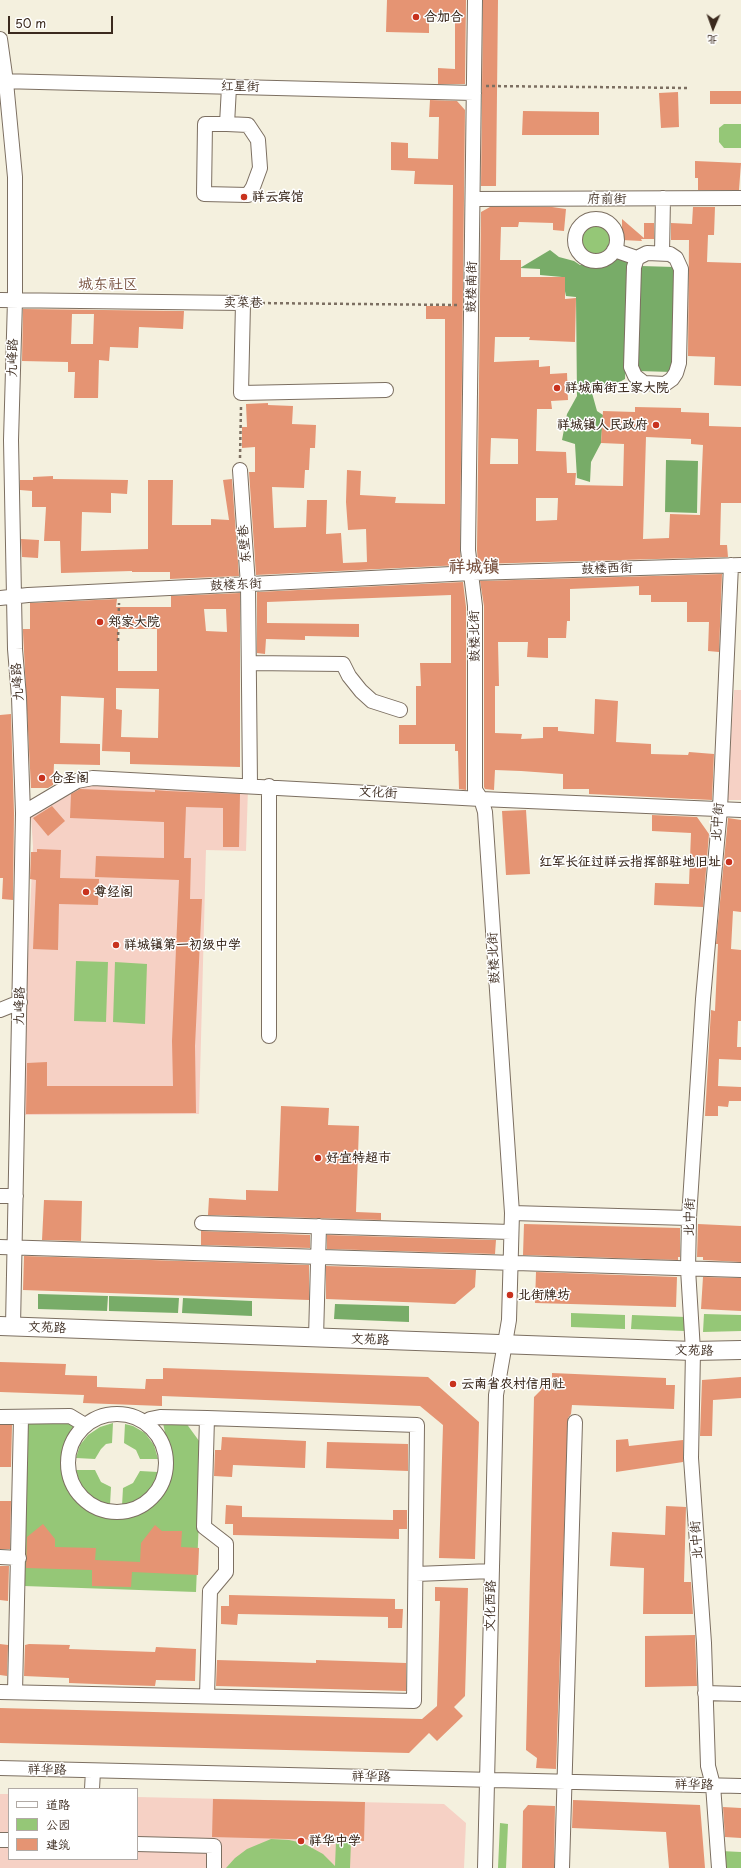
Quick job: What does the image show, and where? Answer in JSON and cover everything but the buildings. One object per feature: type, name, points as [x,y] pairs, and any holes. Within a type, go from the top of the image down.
[{"type":"main road","name":"文苑路","points":[[7,1326],[693,1351],[741,1350]]},
{"type":"street","name":"鼓楼南街","points":[[472,573],[468,550],[475,0]]},
{"type":"street","name":"九峰路","points":[[0,39],[3,82],[15,177],[15,300],[6,439],[15,597],[15,649],[19,697],[23,813],[15,1247],[7,1326]]},
{"type":"street","name":"红星街","points":[[3,82],[474,90]]},
{"type":"street","points":[[227,124],[229,87]]},
{"type":"street","points":[[205,124],[227,124],[248,125],[258,140],[260,168],[253,187],[248,195],[204,194],[205,124]]},
{"type":"street","points":[[662,198],[662,253]]},
{"type":"street","name":"府前街","points":[[472,199],[741,198]]},
{"type":"street","points":[[614,250],[637,258]]},
{"type":"street","points":[[647,253],[662,253],[670,254],[676,258],[681,269],[679,364],[672,379],[665,384],[644,383],[635,376],[631,367],[634,267],[637,258],[647,253]]},
{"type":"street","name":"卖菜巷","points":[[0,300],[242,303]]},
{"type":"street","points":[[242,303],[241,393],[386,390]]},
{"type":"street","name":"东壁巷","points":[[240,470],[251,585],[249,662],[250,785]]},
{"type":"street","name":"鼓楼西街","points":[[472,573],[733,565]]},
{"type":"street","name":"北中街","points":[[719,1868],[713,1785],[708,1766],[704,1643],[691,1458],[693,1351],[688,1269],[689,1218],[703,999],[720,809],[733,565]]},
{"type":"street","name":"鼓楼东街","points":[[0,598],[28,595],[472,573]]},
{"type":"street","name":"鼓楼北街","points":[[472,573],[475,613],[478,794],[485,812],[512,1213],[509,1320],[505,1344]]},
{"type":"street","points":[[249,662],[343,664],[349,676],[361,691],[372,701],[400,710]]},
{"type":"street","name":"文化街","points":[[23,813],[83,779],[93,778],[478,794],[741,810]]},
{"type":"street","points":[[269,786],[269,1036]]},
{"type":"street","points":[[0,1010],[20,1002]]},
{"type":"street","points":[[0,1196],[16,1196]]},
{"type":"street","points":[[512,1213],[689,1218]]},
{"type":"street","points":[[202,1223],[511,1232]]},
{"type":"street","points":[[316,1338],[320,1226]]},
{"type":"street","points":[[0,1247],[741,1270]]},
{"type":"street","name":"文化西路","points":[[485,1868],[496,1395],[505,1344]]},
{"type":"street","points":[[116,1414],[132,1416],[146,1423],[158,1435],[165,1450],[166,1466],[163,1482],[154,1496],[141,1506],[126,1512],[109,1512],[94,1507],[80,1497],[71,1484],[67,1468],[68,1452],[74,1437],[85,1424],[100,1416],[116,1414]]},
{"type":"street","points":[[0,1417],[21,1418],[70,1416],[85,1424]]},
{"type":"street","points":[[0,1692],[414,1701],[418,1425],[160,1417],[150,1419],[146,1423]]},
{"type":"street","points":[[15,1692],[21,1418]]},
{"type":"street","points":[[207,1418],[204,1527],[226,1544],[226,1572],[210,1591],[207,1696]]},
{"type":"street","points":[[562,1868],[575,1422]]},
{"type":"street","points":[[0,1557],[19,1558]]},
{"type":"street","points":[[416,1574],[492,1571]]},
{"type":"street","points":[[705,1693],[741,1694]]},
{"type":"street","name":"祥华路","points":[[0,1768],[741,1786]]},
{"type":"street","points":[[92,1788],[93,1771]]},
{"type":"street","points":[[138,1844],[214,1846],[214,1868]]},
{"type":"path","points":[[474,90],[690,88]]},
{"type":"path","name":"卖菜巷","points":[[242,303],[471,305]]},
{"type":"path","points":[[240,470],[241,393]]},
{"type":"path","points":[[118,642],[119,591]]},
{"type":"shaded area","points":[[734,690],[741,690],[741,800],[727,800]]},
{"type":"shaded area","name":"祥城镇第一初级中学","points":[[88,784],[248,788],[246,851],[206,850],[199,1114],[24,1115],[24,1040],[33,847],[31,816],[58,796]]},
{"type":"shaded area","name":"祥华中学","points":[[0,1794],[8,1794],[8,1860],[138,1860],[138,1797],[444,1804],[466,1823],[464,1868],[0,1868]]},
{"type":"green space","points":[[724,124],[741,124],[741,148],[724,148],[719,142],[719,128]]},
{"type":"green space","points":[[596,224],[607,229],[612,240],[607,251],[596,256],[585,251],[580,240],[585,229]]},
{"type":"green space","points":[[550,250],[559,257],[574,261],[580,265],[596,264],[611,259],[626,259],[629,266],[625,379],[614,385],[592,393],[597,411],[603,415],[601,443],[591,462],[590,482],[577,478],[575,444],[562,440],[567,414],[577,396],[576,297],[566,296],[562,277],[540,275],[540,269],[520,268]]},
{"type":"green space","points":[[641,266],[674,267],[672,372],[638,371]]},
{"type":"green space","points":[[666,460],[698,461],[697,513],[665,512]]},
{"type":"green space","points":[[76,961],[108,962],[106,1022],[74,1021]]},
{"type":"green space","points":[[115,962],[147,964],[145,1024],[113,1022]]},
{"type":"green space","points":[[38,1294],[108,1296],[107,1311],[38,1309]]},
{"type":"green space","points":[[109,1296],[179,1298],[178,1313],[109,1311]]},
{"type":"green space","points":[[183,1298],[252,1301],[252,1316],[182,1313]]},
{"type":"green space","points":[[335,1304],[409,1306],[409,1322],[334,1319]]},
{"type":"green space","points":[[571,1313],[625,1315],[625,1329],[571,1327]]},
{"type":"green space","points":[[704,1314],[741,1315],[741,1331],[703,1332]]},
{"type":"green space","points":[[632,1315],[686,1317],[685,1331],[631,1329]]},
{"type":"green space","points":[[28,1422],[74,1424],[66,1450],[63,1473],[68,1492],[89,1511],[110,1515],[135,1513],[149,1505],[162,1488],[168,1471],[170,1457],[163,1423],[186,1423],[202,1445],[196,1592],[24,1586]]},
{"type":"green space","points":[[113,1423],[112,1443],[106,1444],[95,1459],[76,1458],[80,1445],[88,1435],[100,1427]]},
{"type":"green space","points":[[125,1424],[133,1426],[145,1433],[154,1445],[158,1459],[140,1459],[136,1450],[124,1443]]},
{"type":"green space","points":[[76,1470],[95,1470],[101,1482],[111,1487],[110,1505],[100,1502],[89,1495],[80,1484]]},
{"type":"green space","points":[[140,1471],[158,1472],[153,1485],[140,1500],[122,1506],[123,1488],[133,1483]]},
{"type":"green space","points":[[500,1823],[508,1824],[506,1868],[498,1868]]},
{"type":"green space","points":[[271,1839],[289,1840],[303,1843],[323,1854],[335,1866],[336,1841],[351,1842],[350,1868],[226,1868],[235,1858],[247,1849]]},
{"type":"green space","points":[[721,1851],[741,1852],[741,1868],[722,1868]]},
{"type":"place","name":"合加合","points":[[416,17]]},
{"type":"place","name":"祥云宾馆","points":[[244,197]]},
{"type":"place","name":"祥城南街王家大院","points":[[557,388]]},
{"type":"place","name":"祥城镇人民政府","points":[[656,425]]},
{"type":"place","name":"郑家大院","points":[[100,622]]},
{"type":"place","name":"仓圣阁","points":[[42,778]]},
{"type":"place","name":"红军长征过祥云指挥部驻地旧址","points":[[729,862]]},
{"type":"place","name":"尊经阁","points":[[86,892]]},
{"type":"place","name":"祥城镇第一初级中学","points":[[116,945]]},
{"type":"place","name":"好宜特超市","points":[[318,1158]]},
{"type":"place","name":"北街牌坊","points":[[510,1295]]},
{"type":"place","name":"云南省农村信用社","points":[[453,1384]]},
{"type":"place","name":"祥华中学","points":[[301,1841]]},
{"type":"district","name":"城东社区","points":[[108,285]]},
{"type":"district","name":"祥城镇","points":[[474,567]]}]
